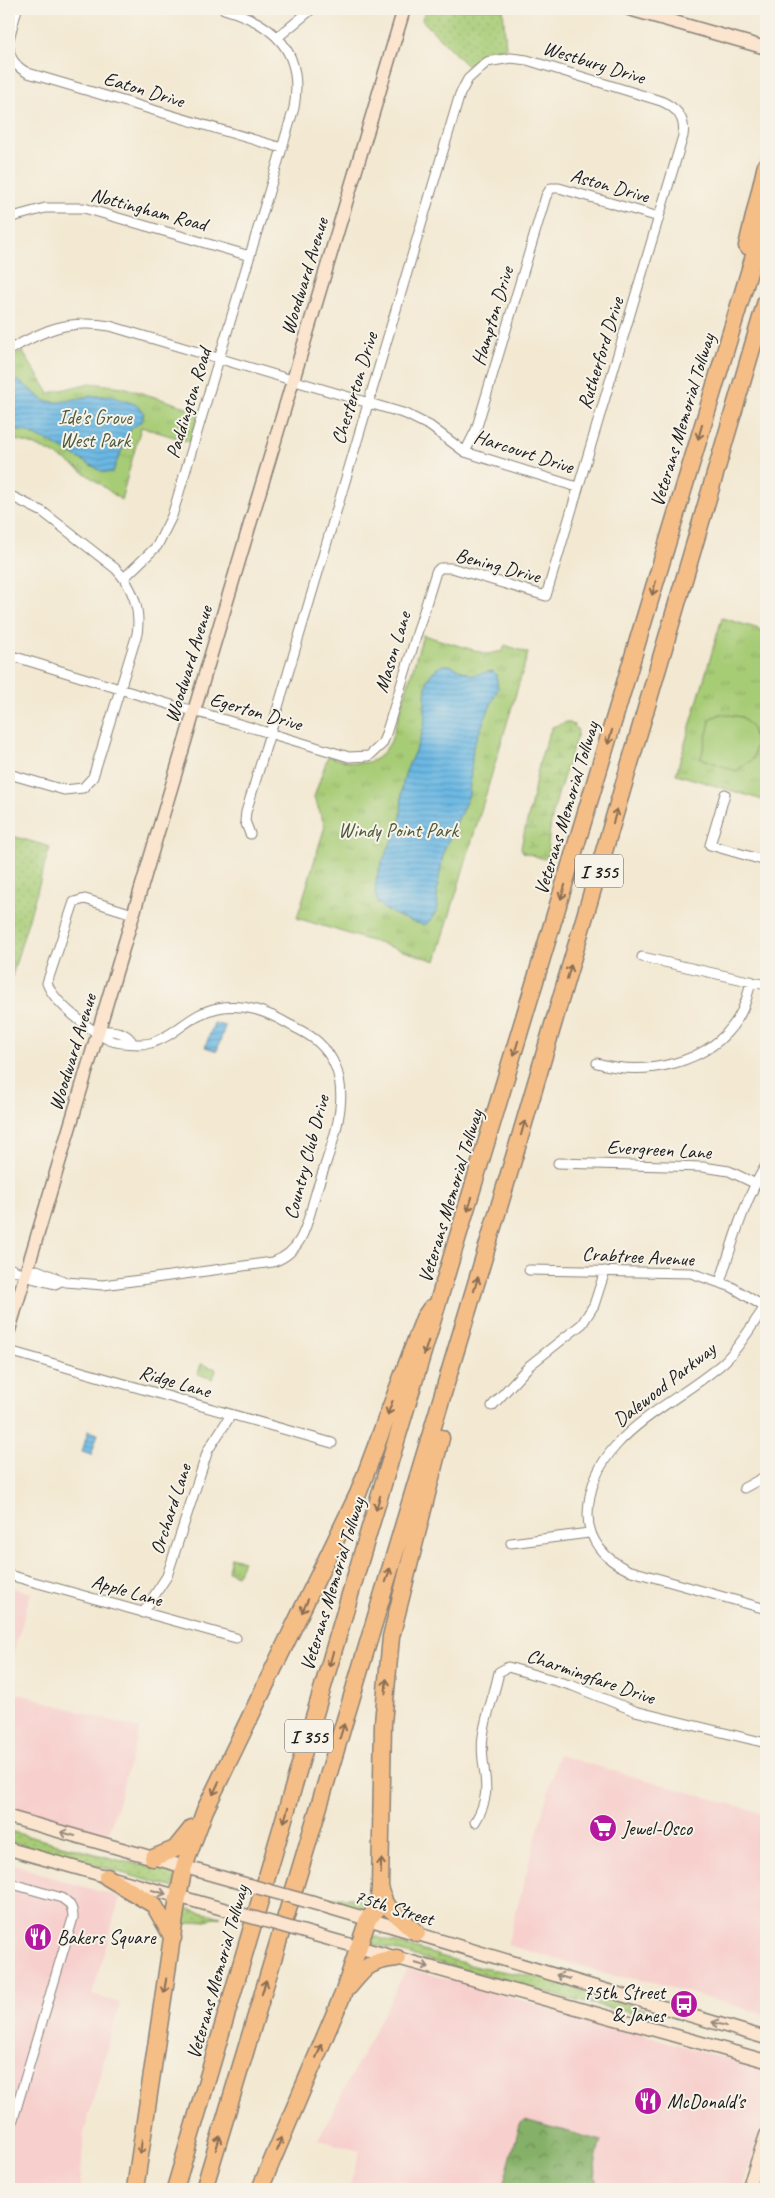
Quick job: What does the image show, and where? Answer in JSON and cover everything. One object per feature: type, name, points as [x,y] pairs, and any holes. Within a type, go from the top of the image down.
[{"type":"highway","points":[[713,386],[766,166]]},
{"type":"highway","name":"Veterans Memorial Tollway","points":[[175,2189],[362,1554],[445,1285],[713,386],[766,216]]},
{"type":"highway","name":"I 355","points":[[204,2189],[462,1330],[766,301]]},
{"type":"highway","points":[[734,411],[766,336]]},
{"type":"highway","points":[[135,2189],[184,1867],[205,1810],[358,1494],[424,1318],[445,1285]]},
{"type":"highway","points":[[260,2189],[343,1994],[368,1919],[378,1908],[383,1723],[391,1637],[454,1385],[462,1330]]},
{"type":"highway","points":[[153,1858],[175,1850],[205,1810]]},
{"type":"highway","points":[[107,1877],[154,1905],[173,1938]]},
{"type":"highway","points":[[380,1888],[385,1904],[417,1933]]},
{"type":"highway","points":[[343,1994],[368,1965],[377,1961],[397,1958]]},
{"type":"main road","name":"Woodward Avenue","points":[[9,1330],[404,9]]},
{"type":"main road","points":[[629,9],[766,48]]},
{"type":"main road","name":"75th Street","points":[[9,1817],[417,1933],[766,2038]]},
{"type":"main road","points":[[9,1849],[766,2061]]},
{"type":"main road","points":[[748,2189],[766,2135]]},
{"type":"main road","points":[[763,2189],[766,2178]]},
{"type":"street","points":[[9,39],[18,9]]},
{"type":"street","points":[[224,9],[252,18],[278,36],[312,9]]},
{"type":"street","name":"Paddington Road","points":[[124,578],[148,557],[168,529],[294,108],[296,88],[294,71],[286,45],[278,36]]},
{"type":"street","name":"Eaton Drive","points":[[9,48],[10,57],[19,67],[28,72],[282,148]]},
{"type":"street","name":"Westbury Drive","points":[[487,62],[511,58],[527,60],[662,101],[677,109],[683,120]]},
{"type":"street","name":"Chesterton Drive","points":[[250,834],[245,821],[246,812],[460,94],[468,80],[487,62]]},
{"type":"street","name":"Rutherford Drive","points":[[546,596],[577,487],[684,136],[683,120]]},
{"type":"street","name":"Aston Drive","points":[[550,188],[559,188],[659,218]]},
{"type":"street","name":"Hampton Drive","points":[[465,452],[476,430],[550,188]]},
{"type":"street","name":"Nottingham Road","points":[[9,218],[45,208],[84,208],[250,256]]},
{"type":"street","name":"Harcourt Drive","points":[[9,350],[39,333],[61,326],[89,323],[110,326],[419,420],[465,452],[577,487]]},
{"type":"street","points":[[9,496],[43,512],[111,565],[124,578],[136,604],[138,620],[137,634],[98,767],[93,777],[83,788],[64,790],[9,774]]},
{"type":"street","name":"Bening Drive","points":[[440,568],[452,568],[546,596]]},
{"type":"street","name":"Mason Lane","points":[[379,747],[385,737],[433,578],[440,568]]},
{"type":"street","name":"Egerton Drive","points":[[9,655],[354,758],[369,756],[379,747]]},
{"type":"street","points":[[725,794],[710,845],[766,861]]},
{"type":"street","points":[[98,1031],[75,1018],[50,989],[48,983],[74,902],[86,899],[133,914]]},
{"type":"street","points":[[642,957],[766,985]]},
{"type":"street","points":[[597,1063],[616,1068],[645,1069],[667,1064],[701,1052],[720,1038],[739,1018],[751,982]]},
{"type":"street","name":"Country Club Drive","points":[[9,1268],[35,1279],[54,1284],[61,1281],[74,1284],[103,1285],[273,1262],[293,1252],[305,1231],[342,1102],[339,1074],[326,1050],[309,1035],[275,1016],[258,1010],[236,1007],[217,1008],[202,1012],[153,1042],[132,1042],[130,1037],[110,1030],[98,1031]]},
{"type":"street","name":"Evergreen Lane","points":[[558,1162],[703,1167],[729,1171],[756,1184]]},
{"type":"street","points":[[720,1282],[740,1222],[766,1165]]},
{"type":"street","name":"Crabtree Avenue","points":[[530,1270],[691,1273],[720,1282],[744,1293],[766,1308]]},
{"type":"street","points":[[492,1406],[530,1366],[582,1324],[594,1305],[605,1271]]},
{"type":"street","name":"Dalewood Parkway","points":[[589,1533],[588,1508],[594,1486],[604,1462],[617,1444],[639,1422],[724,1362],[766,1308]]},
{"type":"street","name":"Ridge Lane","points":[[9,1350],[332,1443]]},
{"type":"street","name":"Orchard Lane","points":[[143,1613],[167,1576],[208,1450],[231,1415]]},
{"type":"street","points":[[744,1488],[766,1476]]},
{"type":"street","points":[[511,1544],[589,1533],[605,1555],[628,1570],[766,1609]]},
{"type":"street","name":"Apple Lane","points":[[9,1575],[236,1638]]},
{"type":"street","name":"Charmingfare Drive","points":[[475,1822],[481,1812],[487,1788],[482,1743],[484,1726],[499,1672],[508,1667],[573,1686],[634,1711],[766,1743]]},
{"type":"street","points":[[9,1883],[62,1898],[69,1902],[73,1909],[73,1918],[12,2126]]},
{"type":"shaded area","points":[[9,1587],[31,1593],[9,1668]]},
{"type":"shaded area","points":[[9,1691],[140,1729],[108,1836],[9,1807]]},
{"type":"shaded area","points":[[558,1755],[766,1814],[766,2015],[652,1982],[615,1976],[507,1945]]},
{"type":"shaded area","points":[[9,1862],[56,1879],[120,1897],[92,1995],[120,2003],[84,2133],[80,2189],[9,2189]]},
{"type":"shaded area","points":[[407,1968],[761,2068],[766,2072],[766,2114],[742,2189],[601,2189],[595,2180],[595,2170],[601,2141],[520,2124],[502,2189],[349,2189],[360,2151],[318,2140]]},
{"type":"green space","points":[[425,9],[503,9],[506,48],[484,54],[467,66],[422,20]]},
{"type":"green space","name":"Ide's Grove West Park","points":[[22,351],[49,393],[90,383],[123,387],[199,411],[190,442],[141,427],[121,500],[82,471],[54,454],[24,442],[9,439],[9,358]]},
{"type":"green space","points":[[722,618],[766,631],[766,801],[676,774]]},
{"type":"green space","name":"Windy Point Park","points":[[423,635],[487,654],[503,651],[505,645],[528,653],[436,961],[297,918],[325,826],[314,797],[328,756],[356,763],[364,763],[378,757],[385,751],[391,741]]},
{"type":"green space","points":[[721,714],[742,717],[752,728],[756,744],[753,759],[736,771],[701,758],[711,718]]},
{"type":"green space","points":[[567,722],[574,725],[578,731],[553,813],[548,843],[549,855],[544,859],[523,852],[521,848],[545,744],[552,727]]},
{"type":"green space","points":[[9,835],[50,847],[9,986]]},
{"type":"green space","points":[[201,1364],[216,1369],[213,1379],[198,1374]]},
{"type":"green space","points":[[231,1557],[244,1561],[237,1575],[228,1571]]},
{"type":"green space","points":[[9,1831],[118,1860],[175,1872],[175,1888],[9,1841]]},
{"type":"green space","points":[[326,1898],[375,1898],[375,1905],[366,1910]]},
{"type":"green space","points":[[188,1909],[221,1917],[181,1925],[182,1916]]},
{"type":"green space","points":[[370,1935],[477,1967],[543,1978],[664,2015],[662,2019],[573,2000],[368,1943]]},
{"type":"green space","points":[[525,2120],[601,2141],[595,2172],[601,2189],[502,2189],[520,2124]]},
{"type":"water","points":[[19,381],[45,401],[59,402],[91,396],[111,396],[135,404],[144,412],[142,421],[131,429],[112,473],[103,472],[48,441],[27,432],[9,428],[9,382]]},
{"type":"water","points":[[444,665],[450,665],[472,675],[493,671],[496,674],[498,688],[473,747],[469,795],[444,850],[437,890],[438,909],[425,925],[399,917],[386,910],[378,903],[375,894],[378,872],[400,820],[403,782],[407,768],[423,729],[427,684],[435,669]]},
{"type":"water","points":[[214,1023],[225,1026],[217,1051],[205,1047]]},
{"type":"water","points":[[88,1431],[98,1434],[91,1455],[82,1452]]},
{"type":"place","name":"Jewel-Osco","points":[[603,1828]]},
{"type":"place","name":"Bakers Square","points":[[38,1937]]},
{"type":"place","name":"75th Street & Janes","points":[[684,2004]]},
{"type":"place","name":"McDonald's","points":[[648,2101]]}]
